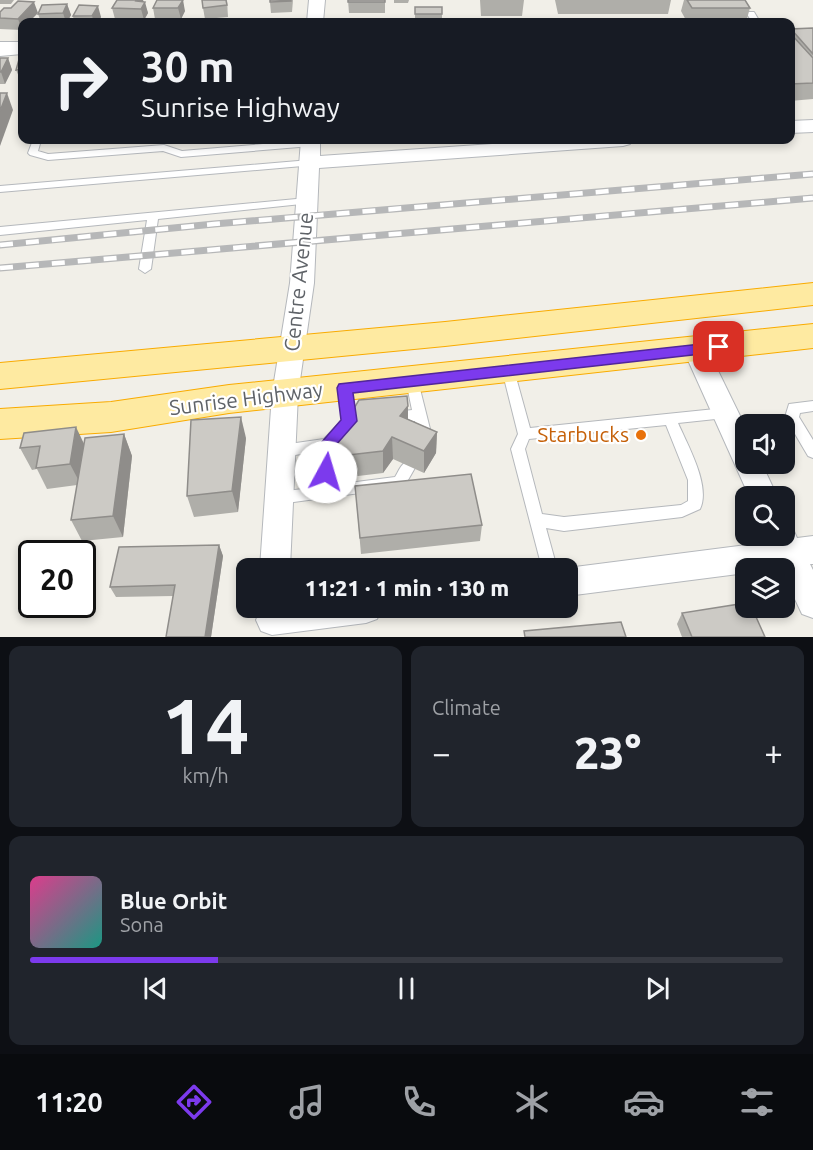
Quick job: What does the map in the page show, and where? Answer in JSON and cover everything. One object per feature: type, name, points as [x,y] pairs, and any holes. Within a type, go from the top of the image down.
[{"type":"highway","points":[[0,376],[445,334],[813,294]]},
{"type":"highway","name":"Sunrise Highway","points":[[0,424],[111,417],[229,399],[813,336]]},
{"type":"street","points":[[315,18],[317,0]]},
{"type":"street","points":[[0,49],[18,48]]},
{"type":"street","points":[[795,127],[813,126]]},
{"type":"street","points":[[311,148],[467,144]]},
{"type":"street","name":"Centre Avenue","points":[[276,558],[285,394],[302,283],[311,148]]},
{"type":"street","points":[[696,349],[735,434]]},
{"type":"street","points":[[578,580],[795,546],[813,603]]},
{"type":"street","points":[[272,621],[294,618]]},
{"type":"lane","points":[[751,14],[754,18]]},
{"type":"lane","points":[[36,144],[33,153],[48,157],[164,144],[181,154],[311,148]]},
{"type":"lane","points":[[0,189],[311,148]]},
{"type":"lane","points":[[0,231],[308,201]]},
{"type":"lane","points":[[145,269],[153,216]]},
{"type":"lane","points":[[508,370],[525,434],[518,449],[546,558]]},
{"type":"lane","points":[[412,381],[420,415],[420,444]]},
{"type":"lane","points":[[345,388],[361,420]]},
{"type":"lane","points":[[813,406],[794,408],[792,417],[813,452]]},
{"type":"lane","points":[[525,434],[725,413]]},
{"type":"lane","points":[[325,492],[327,448],[361,420],[420,415]]},
{"type":"lane","points":[[537,520],[564,524],[682,511],[695,505],[695,480],[670,419]]},
{"type":"lane","points":[[282,451],[327,448],[344,451]]},
{"type":"lane","points":[[279,498],[399,483],[410,466]]},
{"type":"building","points":[[117,0],[145,2],[141,9],[112,8]]},
{"type":"building","points":[[157,0],[183,0],[178,8],[153,8]]},
{"type":"building","points":[[202,0],[226,0],[227,5],[203,8]]},
{"type":"building","points":[[270,0],[291,0],[291,1],[270,2]]},
{"type":"building","points":[[348,0],[385,0],[385,2],[348,2]]},
{"type":"building","points":[[687,0],[745,0],[750,8],[692,8]]},
{"type":"building","points":[[18,1],[34,2],[18,19],[0,18],[0,12],[4,8],[11,8]]},
{"type":"building","points":[[67,4],[63,13],[38,14],[42,5]]},
{"type":"building","points":[[79,5],[98,6],[92,16],[73,16]]},
{"type":"building","points":[[415,7],[442,7],[442,14],[415,14]]},
{"type":"building","points":[[813,28],[813,54],[795,34],[795,29]]},
{"type":"building","points":[[795,38],[813,58],[813,83],[795,84]]},
{"type":"building","points":[[0,58],[8,58],[1,72],[0,72]]},
{"type":"building","points":[[0,93],[7,93],[0,111]]},
{"type":"building","points":[[407,396],[408,406],[400,416],[437,432],[424,451],[392,437],[383,451],[331,457],[330,448],[359,400]]},
{"type":"building","points":[[241,417],[232,491],[187,496],[191,420]]},
{"type":"building","points":[[76,427],[70,464],[36,468],[40,446],[20,448],[24,433]]},
{"type":"building","points":[[124,434],[113,516],[71,520],[85,438]]},
{"type":"building","points":[[471,474],[482,525],[360,538],[355,486]]},
{"type":"building","points":[[219,545],[205,637],[166,637],[175,585],[110,587],[119,547]]},
{"type":"building","points":[[735,605],[735,618],[756,618],[765,637],[692,637],[682,613]]},
{"type":"building","points":[[621,622],[626,637],[525,637],[524,631]]},
{"type":"railway","points":[[0,245],[214,224],[813,174]]},
{"type":"railway","points":[[0,268],[813,198]]},
{"type":"place","name":"Starbucks","points":[[641,435]]},
{"type":"route","points":[[326,472],[328,444],[349,421],[345,388],[719,347]]}]
